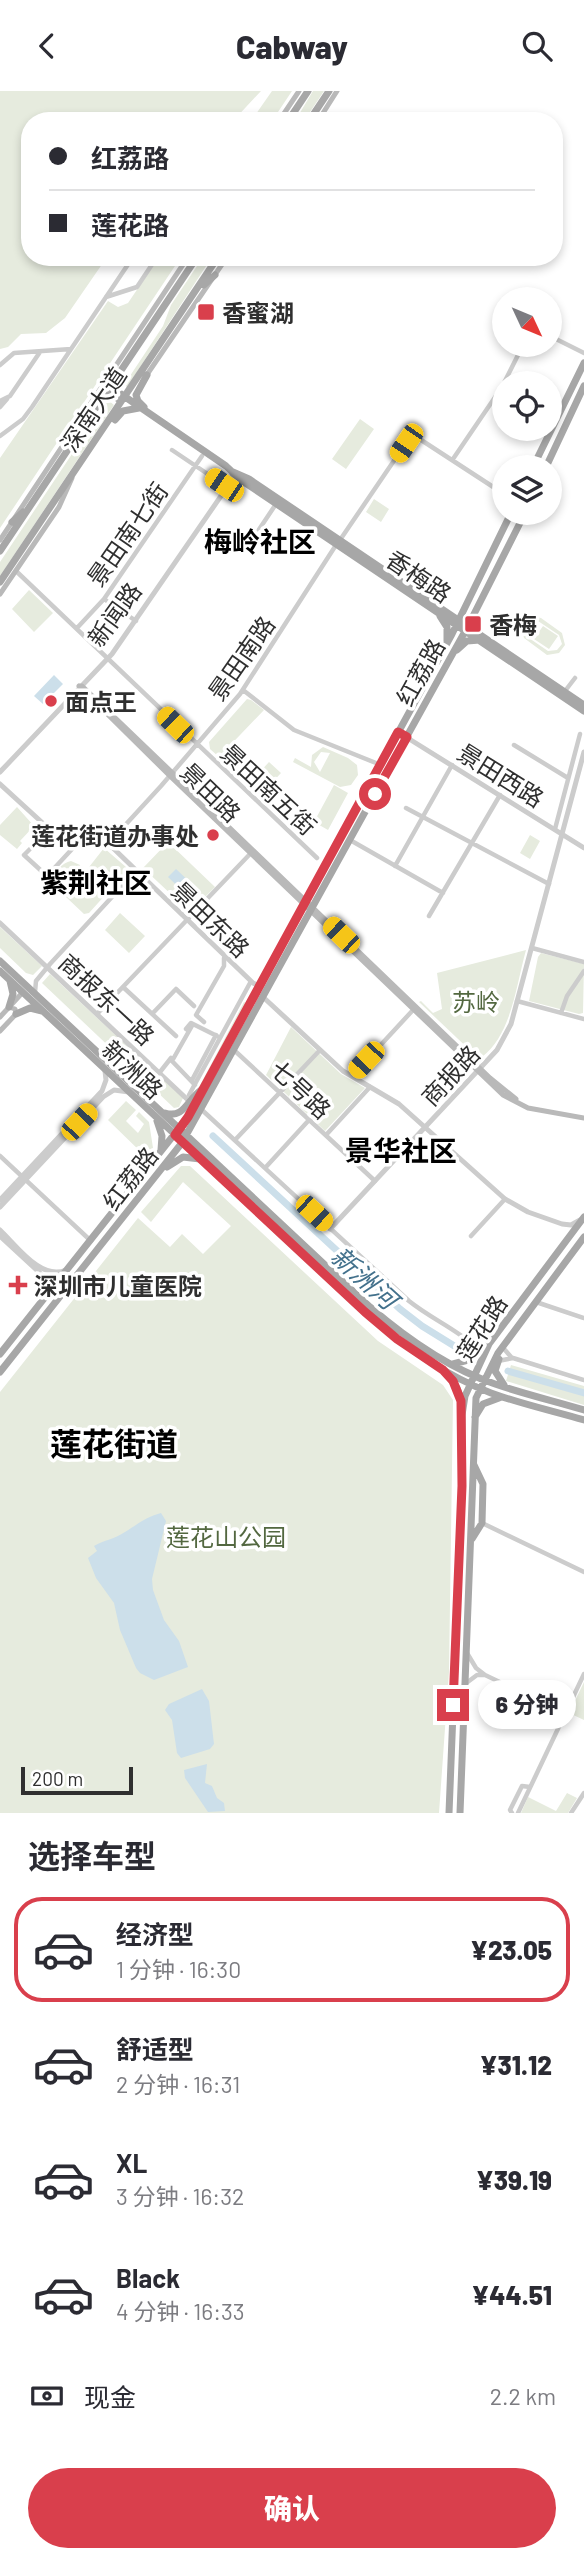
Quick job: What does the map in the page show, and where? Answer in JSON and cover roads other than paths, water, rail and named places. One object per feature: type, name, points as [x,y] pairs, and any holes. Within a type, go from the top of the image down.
[{"type":"main road","points":[[285,112],[299,91]]},
{"type":"main road","points":[[294,112],[308,91]]},
{"type":"main road","points":[[315,112],[329,91]]},
{"type":"main road","points":[[324,112],[337,91]]},
{"type":"main road","points":[[0,540],[182,266]]},
{"type":"main road","name":"深南大道","points":[[0,551],[191,266]]},
{"type":"main road","name":"深南大道","points":[[0,582],[212,266]]},
{"type":"main road","points":[[221,266],[136,393],[139,404],[237,477]]},
{"type":"main road","points":[[195,292],[215,275]]},
{"type":"main road","points":[[160,354],[167,333]]},
{"type":"main road","points":[[539,455],[583,366]]},
{"type":"main road","points":[[130,389],[147,375]]},
{"type":"main road","name":"香梅路","points":[[114,382],[115,389],[123,399]]},
{"type":"main road","points":[[552,455],[584,386]]},
{"type":"main road","name":"香梅路","points":[[106,394],[123,399],[276,504],[339,542],[432,608],[458,622]]},
{"type":"main road","points":[[88,453],[121,413],[136,408]]},
{"type":"main road","name":"香梅路","points":[[136,408],[220,468],[444,610],[466,628],[584,705]]},
{"type":"main road","points":[[0,594],[62,503],[76,468]]},
{"type":"main road","points":[[12,522],[34,502]]},
{"type":"main road","name":"红荔路","points":[[0,1354],[158,1157],[204,1088],[308,907],[458,622],[505,525]]},
{"type":"main road","name":"红荔路","points":[[0,1372],[185,1139],[234,1050],[259,995],[262,982],[350,840],[477,609],[519,525]]},
{"type":"main road","points":[[444,610],[455,610],[469,599]]},
{"type":"main road","points":[[432,608],[447,627],[446,644]]},
{"type":"main road","points":[[451,656],[465,642],[484,640],[478,624],[477,609]]},
{"type":"main road","name":"香梅路","points":[[484,640],[584,711]]},
{"type":"main road","name":"景田路","points":[[80,687],[478,1070]]},
{"type":"main road","name":"景田路","points":[[171,775],[250,854],[478,1070],[508,1094],[523,1102],[584,1116]]},
{"type":"main road","name":"新洲路","points":[[0,961],[177,1132],[384,1319],[445,1366],[481,1389],[584,1420]]},
{"type":"main road","name":"新洲路","points":[[0,971],[103,1068],[156,1112]]},
{"type":"main road","points":[[9,1007],[13,994],[10,980]]},
{"type":"main road","points":[[0,1017],[23,992]]},
{"type":"main road","points":[[9,1007],[14,1008],[16,1014]]},
{"type":"main road","points":[[0,1031],[16,1014],[30,1008],[44,1012]]},
{"type":"main road","points":[[158,1157],[162,1136],[156,1112],[177,1115],[184,1110],[190,1097],[204,1088]]},
{"type":"main road","name":"新洲路","points":[[185,1139],[201,1159],[379,1325],[413,1351],[484,1380],[584,1409]]},
{"type":"main road","points":[[156,1177],[178,1158],[189,1156],[201,1159]]},
{"type":"main road","name":"莲花路","points":[[449,1813],[462,1486],[462,1415],[465,1396],[487,1348],[584,1217]]},
{"type":"main road","name":"莲花路","points":[[460,1813],[473,1421],[476,1398],[509,1338],[584,1237]]},
{"type":"main road","points":[[462,1415],[460,1395],[445,1366],[463,1363],[509,1316]]},
{"type":"main road","points":[[508,1388],[496,1374],[498,1361],[509,1338]]},
{"type":"main road","points":[[473,1421],[485,1402],[504,1397]]},
{"type":"main road","points":[[471,1539],[482,1523],[483,1484],[473,1462]]},
{"type":"street","points":[[0,436],[23,419],[127,266]]},
{"type":"street","points":[[106,297],[137,287],[151,266]]},
{"type":"street","points":[[562,342],[584,351]]},
{"type":"street","points":[[0,365],[14,353],[71,349]]},
{"type":"street","points":[[576,349],[583,366]]},
{"type":"street","points":[[55,351],[64,359]]},
{"type":"street","points":[[0,407],[40,352]]},
{"type":"street","points":[[0,401],[10,396]]},
{"type":"street","points":[[492,401],[453,459],[492,486]]},
{"type":"street","name":"景田南路","points":[[107,845],[243,690],[406,443],[415,436],[453,459]]},
{"type":"street","points":[[172,450],[225,486]]},
{"type":"street","name":"景田南七街","points":[[77,628],[104,599],[202,456]]},
{"type":"street","name":"新闻路","points":[[0,770],[106,659],[225,486],[237,477]]},
{"type":"street","points":[[247,546],[276,504]]},
{"type":"street","name":"景田南五街","points":[[16,571],[317,858]]},
{"type":"street","points":[[104,599],[135,620]]},
{"type":"street","points":[[565,692],[575,678]]},
{"type":"street","points":[[243,690],[298,731],[381,765]]},
{"type":"street","name":"景田西路","points":[[398,732],[584,848]]},
{"type":"street","points":[[555,829],[580,734]]},
{"type":"street","points":[[514,745],[568,778]]},
{"type":"street","name":"商报路","points":[[330,1229],[505,1038],[584,752]]},
{"type":"street","points":[[395,866],[452,765]]},
{"type":"street","name":"景田东路","points":[[0,785],[47,829],[107,845],[250,983],[259,995],[351,1077],[395,1100],[505,1199],[528,1212],[559,1224]]},
{"type":"street","points":[[429,916],[500,795]]},
{"type":"street","points":[[407,808],[549,884]]},
{"type":"street","points":[[35,831],[41,837]]},
{"type":"street","points":[[45,834],[68,840],[73,848],[71,851],[47,876],[24,855],[45,834]]},
{"type":"street","points":[[350,840],[443,893]]},
{"type":"street","points":[[71,851],[77,857]]},
{"type":"street","points":[[97,1014],[250,854]]},
{"type":"street","points":[[19,979],[31,981],[48,966],[136,871]]},
{"type":"street","name":"景田东路","points":[[187,921],[254,984],[262,982]]},
{"type":"street","name":"商报东一路","points":[[0,923],[160,1073],[190,1097]]},
{"type":"street","points":[[531,948],[584,962]]},
{"type":"street","points":[[204,1022],[196,1015],[224,966],[224,958]]},
{"type":"street","points":[[224,966],[227,963],[232,966]]},
{"type":"street","points":[[37,996],[35,985],[48,966]]},
{"type":"street","points":[[561,1013],[569,991],[584,971]]},
{"type":"street","points":[[190,1097],[193,1082],[250,983]]},
{"type":"street","points":[[123,987],[176,1036]]},
{"type":"street","points":[[152,1014],[176,989],[194,1006]]},
{"type":"street","points":[[517,1001],[584,1019]]},
{"type":"street","points":[[351,1077],[413,1010]]},
{"type":"street","points":[[186,1029],[189,1024],[193,1024],[219,1035]]},
{"type":"street","points":[[160,1073],[172,1061],[193,1024]]},
{"type":"street","name":"七号路","points":[[234,1050],[375,1181]]},
{"type":"street","points":[[235,1140],[320,1050]]},
{"type":"street","points":[[160,1073],[173,1054]]},
{"type":"street","points":[[172,1061],[193,1082]]},
{"type":"street","points":[[0,1207],[102,1091],[106,1080],[103,1068]]},
{"type":"street","points":[[326,1136],[370,1087]]},
{"type":"street","points":[[0,1200],[103,1097],[114,1090],[130,1092]]},
{"type":"street","points":[[202,1110],[413,1305],[470,1342],[476,1347],[476,1352]]},
{"type":"street","points":[[265,1168],[309,1120]]},
{"type":"street","points":[[0,1156],[91,1241]]},
{"type":"street","points":[[471,1235],[505,1199]]},
{"type":"street","points":[[559,1224],[571,1225],[584,1217]]},
{"type":"street","points":[[559,1224],[564,1230],[565,1243]]},
{"type":"street","points":[[0,1233],[44,1271],[57,1273],[69,1268]]},
{"type":"street","points":[[0,1233],[43,1277],[46,1296]]},
{"type":"street","points":[[540,1295],[544,1300],[584,1317]]},
{"type":"street","points":[[533,1305],[542,1302],[584,1317]]},
{"type":"street","points":[[470,1342],[484,1342]]},
{"type":"street","points":[[505,1350],[513,1358],[584,1380]]},
{"type":"street","points":[[498,1361],[513,1358]]},
{"type":"street","points":[[482,1523],[584,1572]]},
{"type":"street","points":[[467,1653],[476,1668],[485,1675],[565,1713]]},
{"type":"street","points":[[515,1813],[584,1674]]},
{"type":"street","points":[[465,1684],[477,1675],[485,1675]]},
{"type":"street","points":[[571,1813],[584,1793]]},
{"type":"water","points":[[54,675],[63,684],[43,704],[34,696]]},
{"type":"water","points":[[176,869],[197,889],[189,897],[168,877]]},
{"type":"water","points":[[161,1513],[166,1521],[152,1579],[153,1590],[164,1620],[179,1641],[188,1667],[154,1680],[136,1668],[120,1630],[114,1603],[96,1578],[88,1558],[97,1551],[94,1546]]},
{"type":"water","points":[[202,1689],[209,1701],[214,1744],[210,1749],[181,1758],[177,1753],[172,1720],[165,1710],[169,1704]]},
{"type":"water","points":[[207,1764],[205,1783],[212,1786],[217,1798],[224,1803],[225,1811],[208,1812],[185,1778],[184,1770]]},
{"type":"waterway","name":"新洲河","points":[[213,1136],[400,1309],[464,1352]]},
{"type":"waterway","name":"新洲河","points":[[508,1371],[584,1393]]},
{"type":"place","name":"香蜜湖","points":[[206,312]]},
{"type":"place","name":"香梅","points":[[473,624]]},
{"type":"place","name":"面点王","points":[[51,701]]},
{"type":"place","name":"莲花街道办事处","points":[[213,835]]},
{"type":"place","name":"深圳市儿童医院","points":[[18,1285]]},
{"type":"district","name":"梅岭社区","points":[[260,541]]},
{"type":"district","name":"紫荆社区","points":[[96,882]]},
{"type":"district","name":"景华社区","points":[[401,1150]]},
{"type":"district","name":"莲花街道","points":[[114,1443]]},
{"type":"park label","name":"苏岭","points":[[476,1001]]},
{"type":"park label","name":"莲花山公园","points":[[226,1536]]}]
